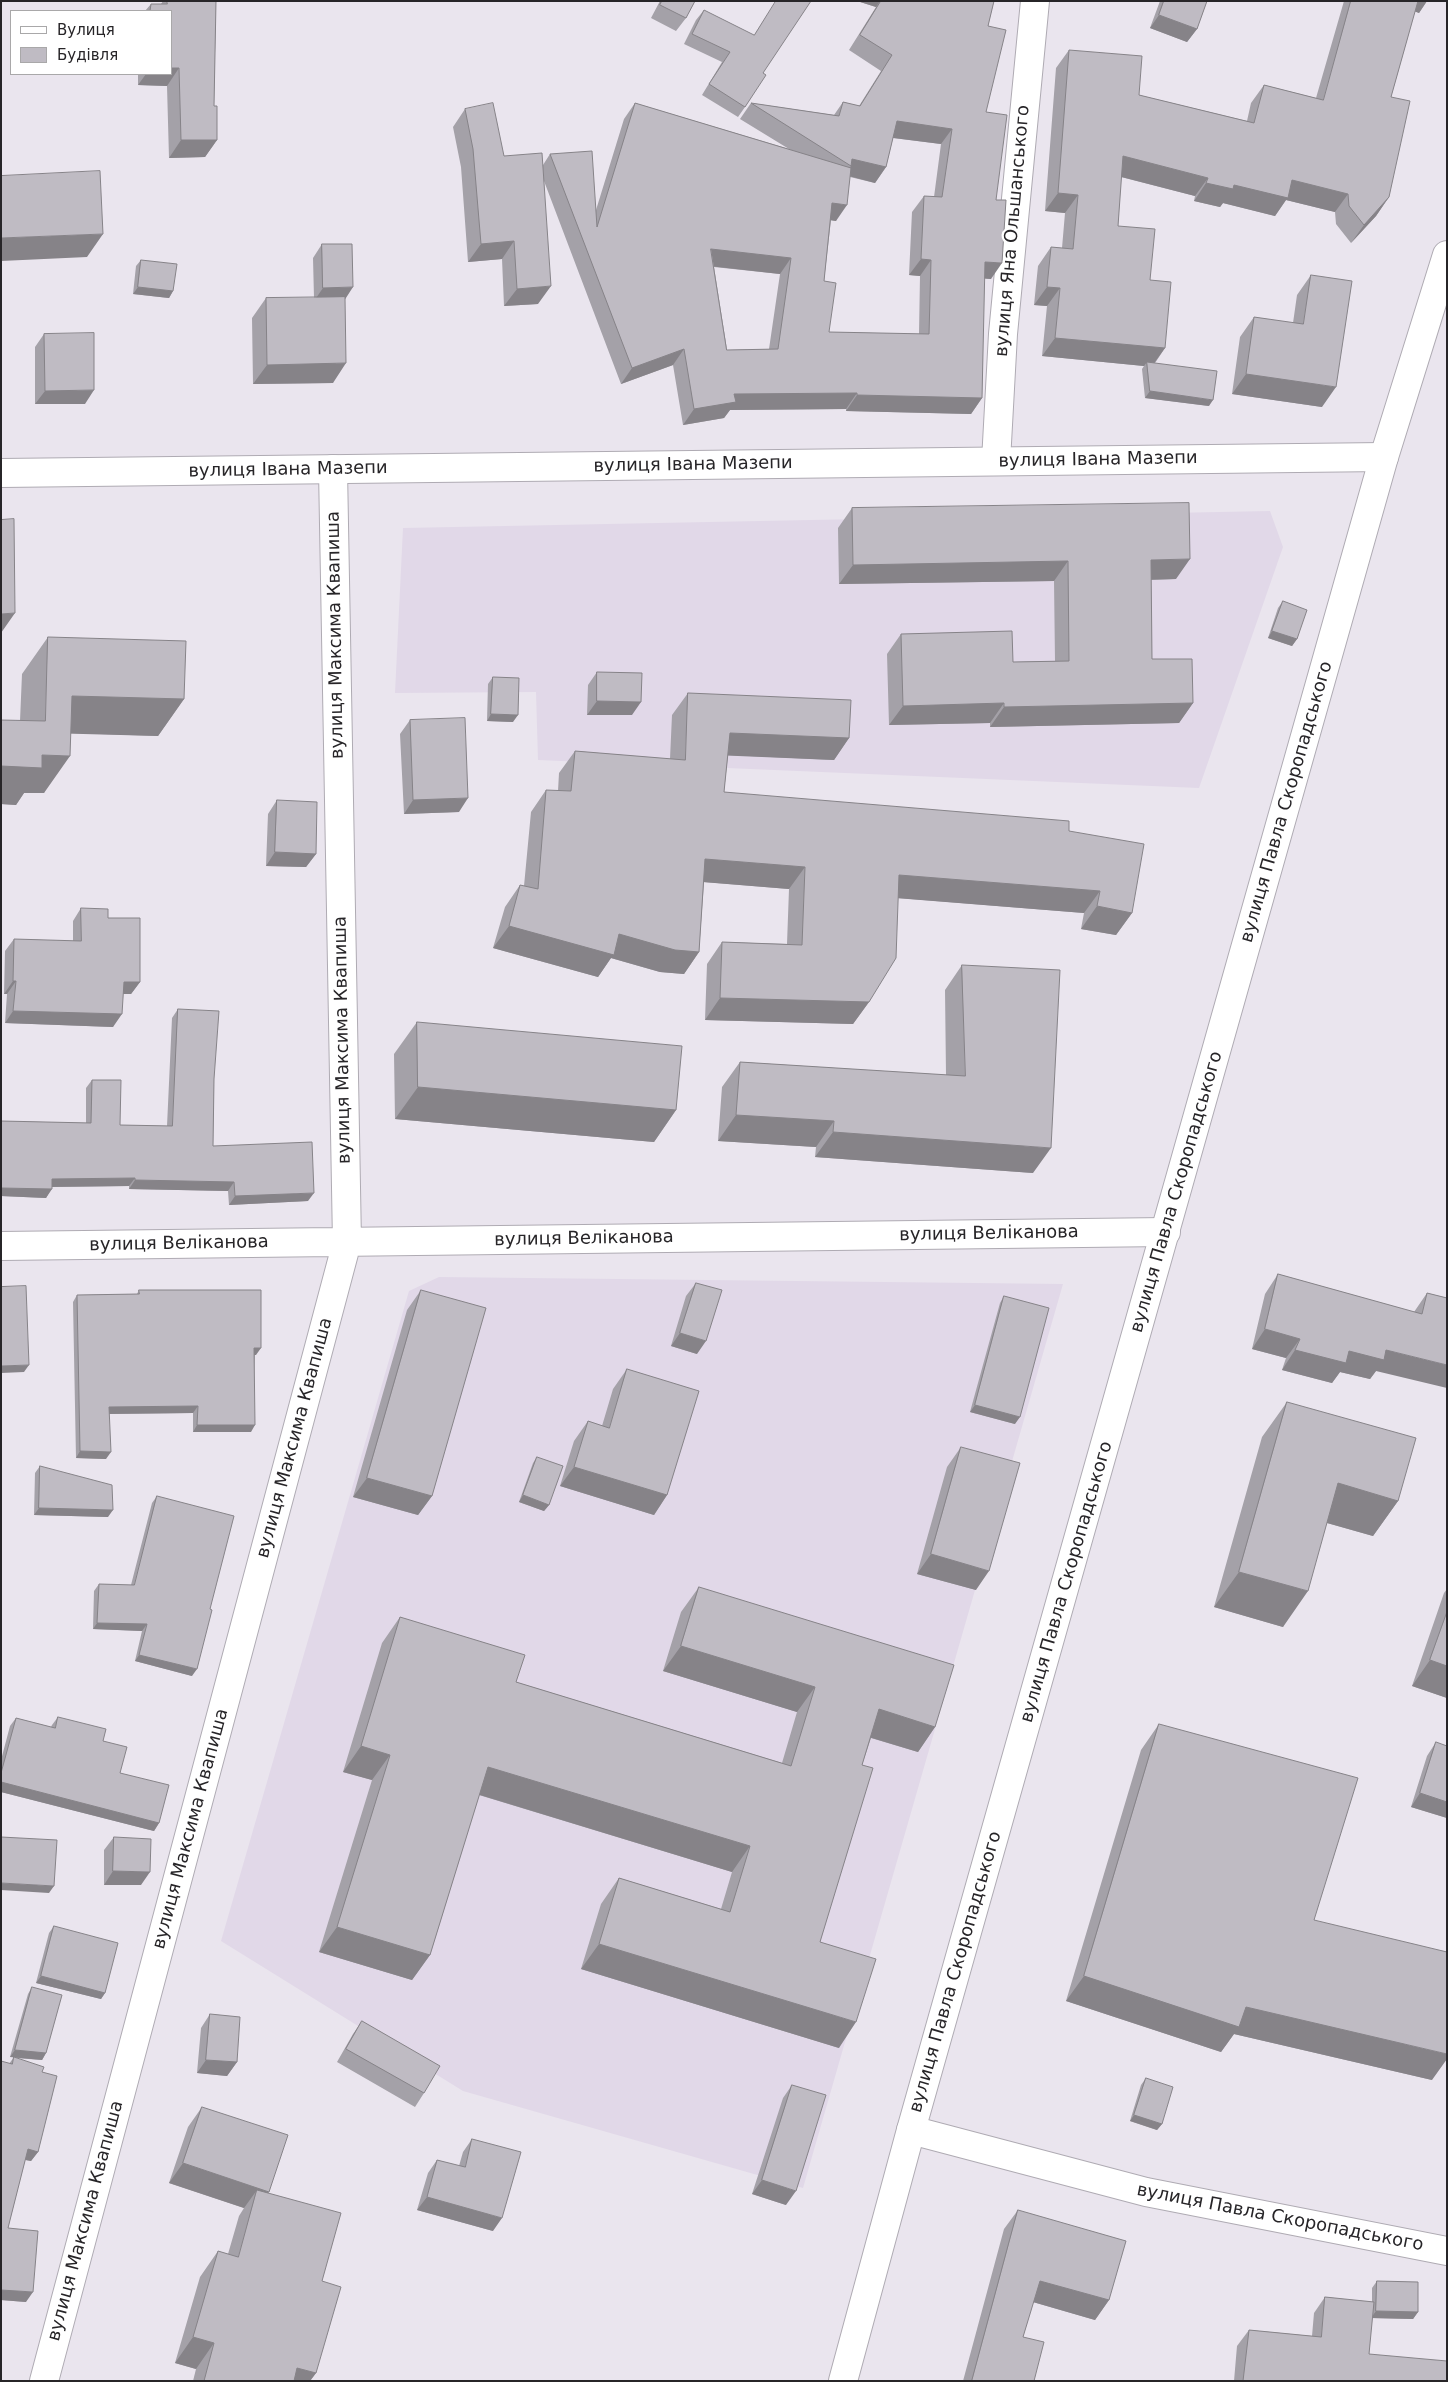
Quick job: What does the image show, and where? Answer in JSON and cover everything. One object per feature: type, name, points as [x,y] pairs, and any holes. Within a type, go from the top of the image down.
[{"type":"street","name":"вулиця Яна Ольшанського","points":[[996,461],[1003,334],[1035,1]]},
{"type":"street","name":"вулиця Павла Скоропадського","points":[[842,2381],[911,2130],[1384,457],[1446,264]]},
{"type":"street","name":"вулиця Івана Мазепи","points":[[1,473],[1384,457]]},
{"type":"street","name":"вулиця Максима Квапиша","points":[[44,2381],[347,1242],[333,469]]},
{"type":"street","name":"вулиця Веліканова","points":[[1,1246],[1166,1232]]},
{"type":"street","name":"вулиця Павла Скоропадського","points":[[911,2130],[1146,2192],[1447,2251]]},
{"type":"shaded area","points":[[1270,511],[1283,547],[1199,788],[538,760],[536,692],[395,693],[403,528]]},
{"type":"shaded area","points":[[439,1277],[1063,1284],[803,2188],[463,2091],[221,1941],[409,1291]]},
{"type":"building","points":[[167,1],[216,1],[214,106],[217,106],[217,140],[181,140],[179,68],[172,68],[172,10],[150,10],[151,4],[167,4]]},
{"type":"building","points":[[662,1],[695,1],[686,18],[660,5]]},
{"type":"building","points":[[776,1],[811,1],[763,73],[766,75],[745,107],[709,84],[730,52],[692,34],[704,10],[754,35]]},
{"type":"building","points":[[881,1],[994,1],[988,26],[1006,30],[986,112],[1007,115],[996,200],[1006,200],[1002,263],[985,262],[982,398],[857,395],[857,393],[734,394],[736,402],[694,409],[684,349],[632,368],[550,154],[592,151],[597,227],[635,103],[851,168],[847,205],[832,203],[824,281],[836,283],[829,332],[929,334],[931,260],[921,259],[924,196],[942,197],[952,129],[897,121],[886,167],[852,159],[851,166],[751,103],[839,116],[843,102],[860,106],[892,55],[860,35]],"holes":[[[711,249],[791,258],[778,349],[727,350]]]},
{"type":"building","points":[[1164,1],[1207,1],[1197,29],[1159,15]]},
{"type":"building","points":[[1351,1],[1418,1],[1391,97],[1410,101],[1389,197],[1364,225],[1349,206],[1348,194],[1292,180],[1288,198],[1234,185],[1233,189],[1206,183],[1208,178],[1123,156],[1118,226],[1155,229],[1150,280],[1171,282],[1165,348],[1055,338],[1060,288],[1047,287],[1051,247],[1073,249],[1078,195],[1058,193],[1069,50],[1142,56],[1139,95],[1254,123],[1264,85],[1323,100]]},
{"type":"building","points":[[493,103],[504,156],[542,153],[551,286],[517,289],[514,241],[481,244],[473,149],[465,109]]},
{"type":"building","points":[[100,171],[103,234],[1,238],[1,176]]},
{"type":"building","points":[[322,244],[352,244],[353,287],[323,288]]},
{"type":"building","points":[[141,260],[177,264],[173,291],[138,287]]},
{"type":"building","points":[[1311,275],[1352,281],[1336,387],[1246,374],[1254,317],[1303,324]]},
{"type":"building","points":[[345,297],[346,363],[267,365],[266,298]]},
{"type":"building","points":[[94,333],[94,390],[45,391],[44,334]]},
{"type":"building","points":[[1147,362],[1217,371],[1213,400],[1150,391]]},
{"type":"building","points":[[1189,503],[1190,559],[1151,560],[1152,659],[1192,659],[1193,703],[1004,707],[1004,703],[903,706],[901,634],[1012,631],[1013,662],[1069,661],[1068,561],[853,565],[852,508]]},
{"type":"building","points":[[14,519],[15,613],[1,614],[1,520]]},
{"type":"building","points":[[1283,601],[1307,610],[1297,639],[1272,631]]},
{"type":"building","points":[[48,637],[186,641],[184,699],[72,696],[70,756],[42,755],[42,768],[1,766],[1,720],[45,721]]},
{"type":"building","points":[[597,672],[642,673],[641,702],[597,701]]},
{"type":"building","points":[[493,677],[519,678],[518,715],[491,714]]},
{"type":"building","points":[[688,693],[851,700],[849,738],[730,733],[724,792],[1069,821],[1069,831],[1144,844],[1132,913],[1097,906],[1100,891],[899,875],[896,958],[869,1002],[720,998],[722,942],[802,945],[805,867],[705,859],[699,952],[675,950],[619,934],[614,955],[509,926],[520,885],[538,889],[546,790],[571,791],[575,751],[685,760]]},
{"type":"building","points":[[465,718],[468,798],[413,800],[410,720]]},
{"type":"building","points":[[277,800],[317,802],[316,854],[275,852]]},
{"type":"building","points":[[81,908],[108,909],[108,918],[140,918],[140,982],[124,982],[122,1014],[13,1011],[16,981],[13,981],[14,939],[81,941]]},
{"type":"building","points":[[962,965],[1060,970],[1051,1148],[833,1132],[834,1121],[736,1115],[740,1062],[965,1076]]},
{"type":"building","points":[[178,1009],[219,1011],[214,1079],[213,1146],[312,1142],[314,1193],[235,1196],[234,1182],[135,1180],[135,1178],[52,1179],[52,1189],[1,1188],[1,1121],[91,1123],[92,1080],[121,1080],[120,1125],[172,1126]]},
{"type":"building","points":[[417,1022],[682,1046],[676,1110],[418,1087]]},
{"type":"building","points":[[1278,1274],[1422,1314],[1427,1293],[1447,1298],[1447,1365],[1386,1350],[1384,1360],[1349,1351],[1346,1363],[1295,1350],[1300,1339],[1265,1329]]},
{"type":"building","points":[[696,1283],[722,1290],[706,1341],[680,1333]]},
{"type":"building","points":[[26,1286],[29,1365],[1,1366],[1,1287]]},
{"type":"building","points":[[139,1290],[261,1290],[261,1348],[254,1348],[255,1425],[197,1425],[198,1406],[109,1407],[111,1452],[80,1451],[77,1295],[139,1294]]},
{"type":"building","points":[[421,1290],[486,1308],[432,1496],[367,1478]]},
{"type":"building","points":[[1004,1296],[1049,1308],[1020,1417],[975,1405]]},
{"type":"building","points":[[627,1369],[699,1391],[667,1495],[574,1467],[588,1421],[609,1428]]},
{"type":"building","points":[[1287,1402],[1416,1438],[1398,1501],[1338,1483],[1308,1591],[1239,1572]]},
{"type":"building","points":[[961,1447],[1020,1463],[989,1571],[931,1554]]},
{"type":"building","points":[[537,1457],[563,1466],[549,1505],[523,1495]]},
{"type":"building","points":[[40,1466],[112,1485],[113,1510],[39,1508]]},
{"type":"building","points":[[157,1496],[234,1516],[197,1669],[139,1655],[147,1624],[97,1623],[99,1584],[134,1585]]},
{"type":"building","points":[[699,1587],[954,1665],[935,1727],[879,1709],[862,1765],[873,1768],[820,1942],[876,1959],[856,2022],[599,1944],[619,1878],[730,1912],[750,1846],[488,1767],[430,1955],[337,1927],[390,1755],[361,1746],[400,1617],[525,1655],[516,1682],[791,1766],[815,1687],[681,1646]]},
{"type":"building","points":[[1447,1612],[1447,1666],[1430,1660]]},
{"type":"building","points":[[58,1717],[106,1729],[103,1741],[127,1747],[120,1773],[169,1785],[159,1823],[1,1782],[1,1773],[16,1718],[55,1728]]},
{"type":"building","points":[[1159,1724],[1358,1778],[1314,1920],[1447,1952],[1447,2054],[1246,2007],[1239,2027],[1084,1976]]},
{"type":"building","points":[[1436,1742],[1447,1746],[1447,1802],[1420,1793]]},
{"type":"building","points":[[1,1837],[57,1840],[54,1886],[1,1883]]},
{"type":"building","points":[[114,1837],[151,1839],[150,1872],[113,1871]]},
{"type":"building","points":[[54,1926],[118,1943],[105,1993],[41,1976]]},
{"type":"building","points":[[32,1987],[62,1995],[46,2053],[15,2050]]},
{"type":"building","points":[[210,2014],[240,2017],[237,2062],[206,2060]]},
{"type":"building","points":[[362,2021],[440,2066],[424,2093],[346,2049]]},
{"type":"building","points":[[14,2057],[44,2067],[42,2072],[57,2076],[38,2152],[28,2149],[8,2228],[38,2231],[33,2292],[1,2290],[1,2061],[12,2064]]},
{"type":"building","points":[[1146,2078],[1173,2087],[1162,2124],[1134,2115]]},
{"type":"building","points":[[792,2085],[826,2095],[796,2191],[762,2180]]},
{"type":"building","points":[[202,2107],[288,2135],[269,2192],[183,2163]]},
{"type":"building","points":[[472,2139],[521,2152],[502,2218],[427,2197],[437,2160],[465,2167]]},
{"type":"building","points":[[257,2190],[341,2213],[322,2281],[341,2287],[316,2373],[297,2368],[294,2381],[204,2381],[214,2343],[193,2337],[218,2251],[238,2257]]},
{"type":"building","points":[[1018,2210],[1126,2241],[1109,2300],[1040,2281],[1023,2337],[1044,2342],[1034,2381],[972,2381]]},
{"type":"building","points":[[1377,2281],[1418,2282],[1418,2312],[1376,2311]]},
{"type":"building","points":[[1325,2297],[1374,2302],[1369,2354],[1447,2361],[1447,2381],[1243,2381],[1249,2330],[1321,2337]]}]
